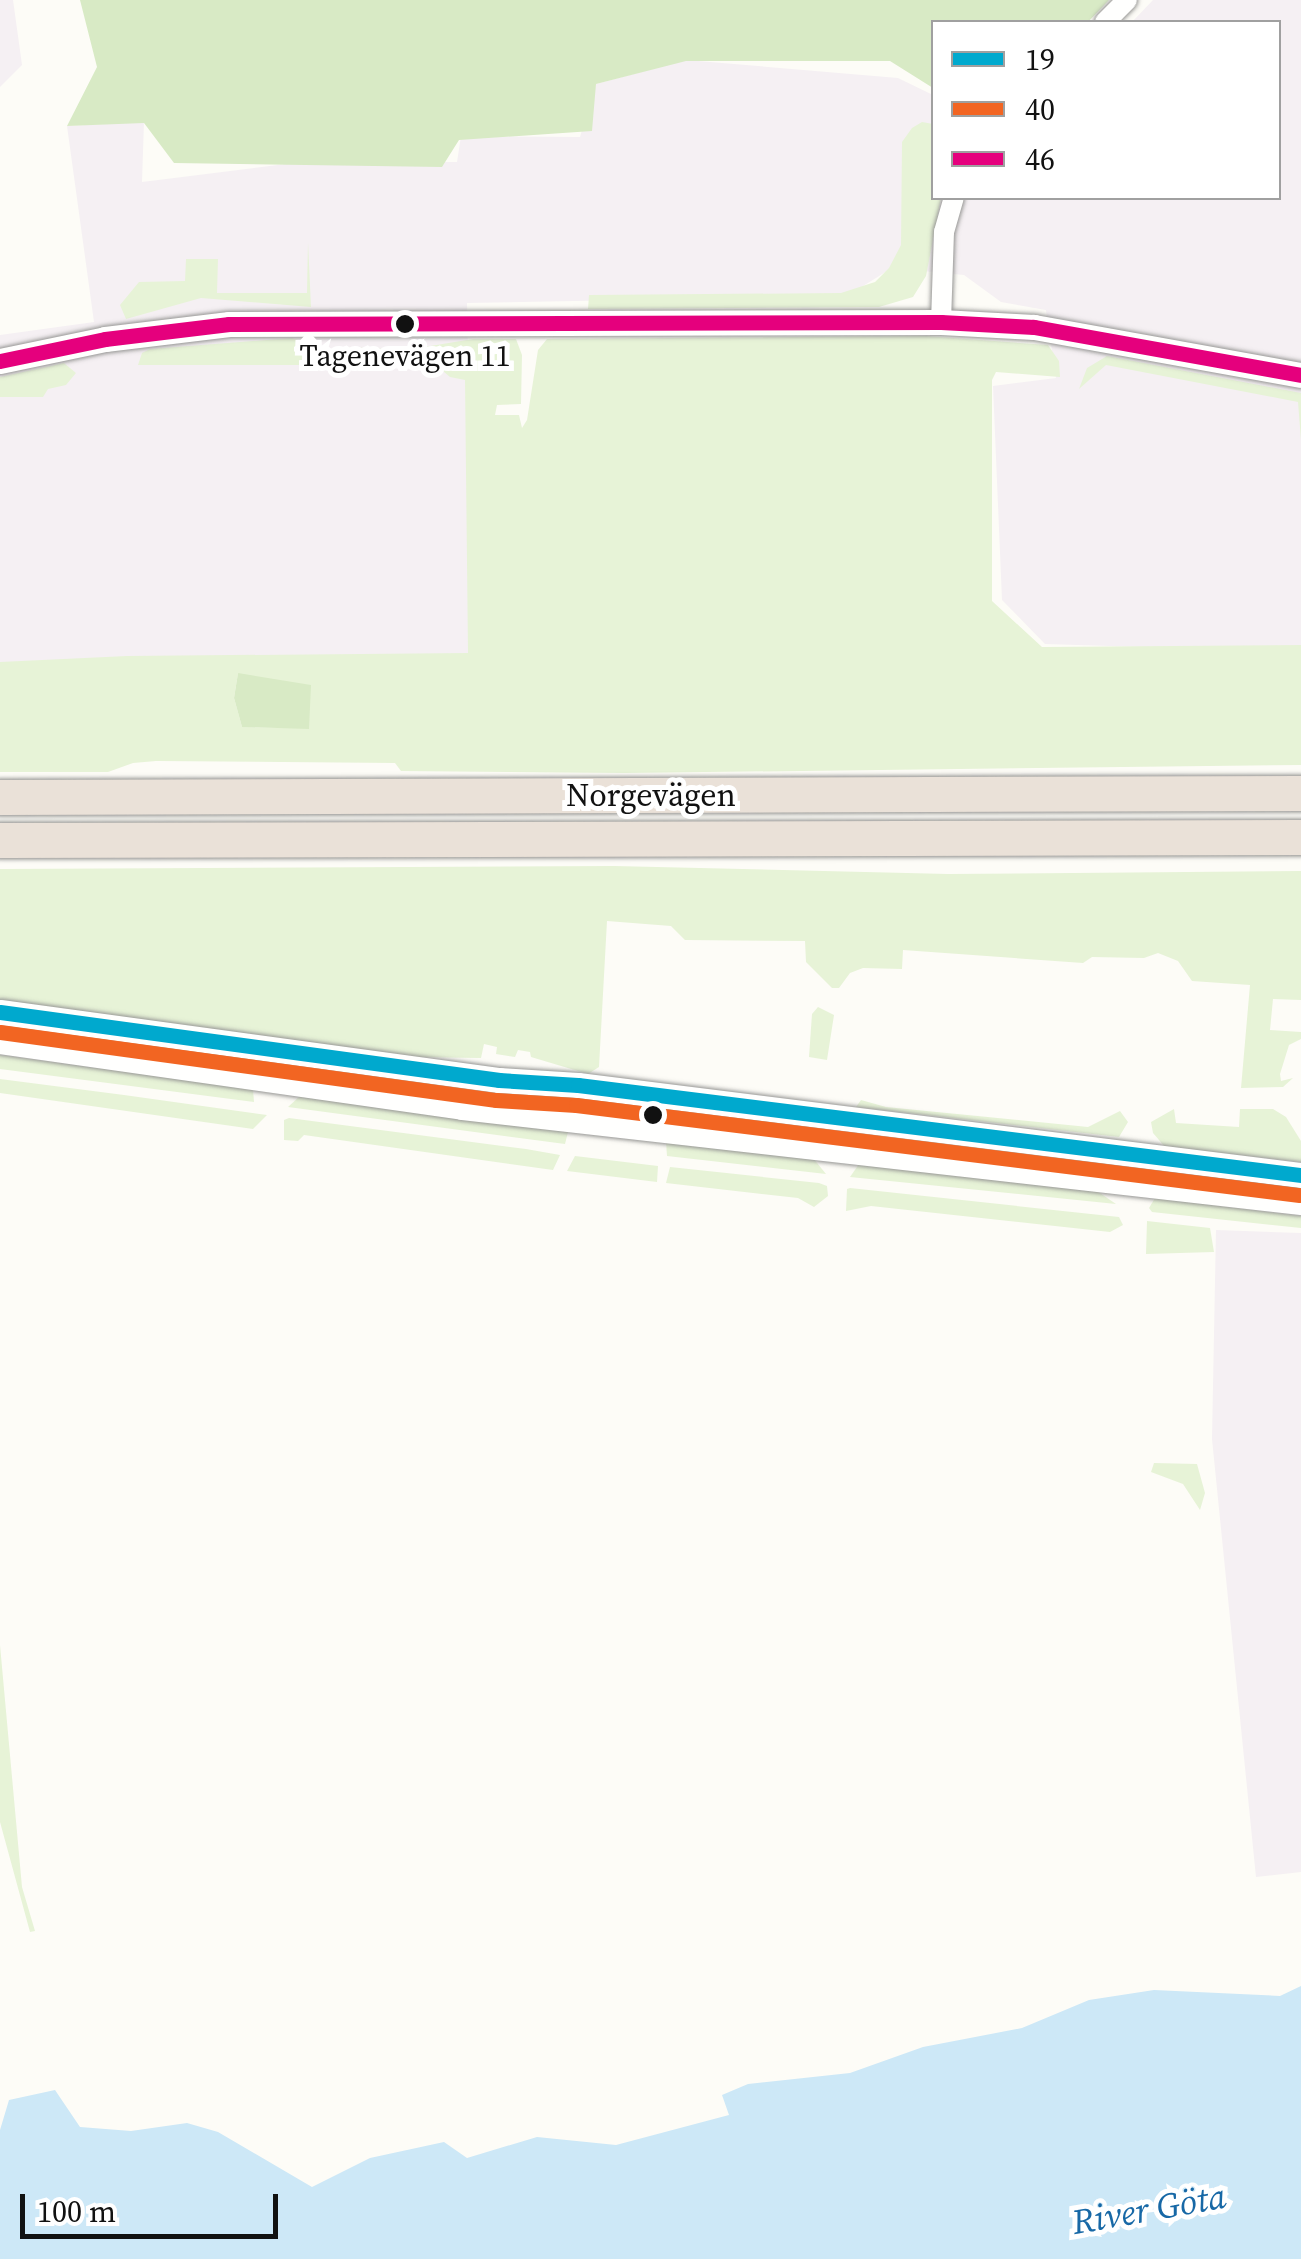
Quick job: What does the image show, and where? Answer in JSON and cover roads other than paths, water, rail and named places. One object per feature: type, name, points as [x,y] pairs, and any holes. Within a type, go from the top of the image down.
[{"type":"highway","name":"Norgevägen","points":[[0,797],[1301,794]]},
{"type":"highway","name":"Norgevägen","points":[[0,840],[1301,837]]},
{"type":"street","points":[[1107,20],[1127,0]]},
{"type":"street","points":[[940,322],[944,232],[953,200]]},
{"type":"street","points":[[0,361],[104,339],[229,324],[940,322],[1034,328],[1301,375]]},
{"type":"street","points":[[0,1012],[499,1080],[578,1085],[1301,1176]]},
{"type":"street","points":[[0,1041],[462,1107],[1301,1202]]},
{"type":"water","name":"River Göta","points":[[1301,1986],[1301,2259],[0,2259],[0,2130],[9,2100],[55,2090],[80,2127],[131,2131],[187,2123],[218,2132],[312,2187],[370,2158],[444,2142],[467,2158],[537,2137],[616,2145],[729,2115],[722,2095],[748,2084],[850,2073],[923,2047],[1022,2028],[1089,2000],[1154,1990],[1280,1996]]},
{"type":"place","name":"Tagenevägen 11","points":[[405,324]]}]
